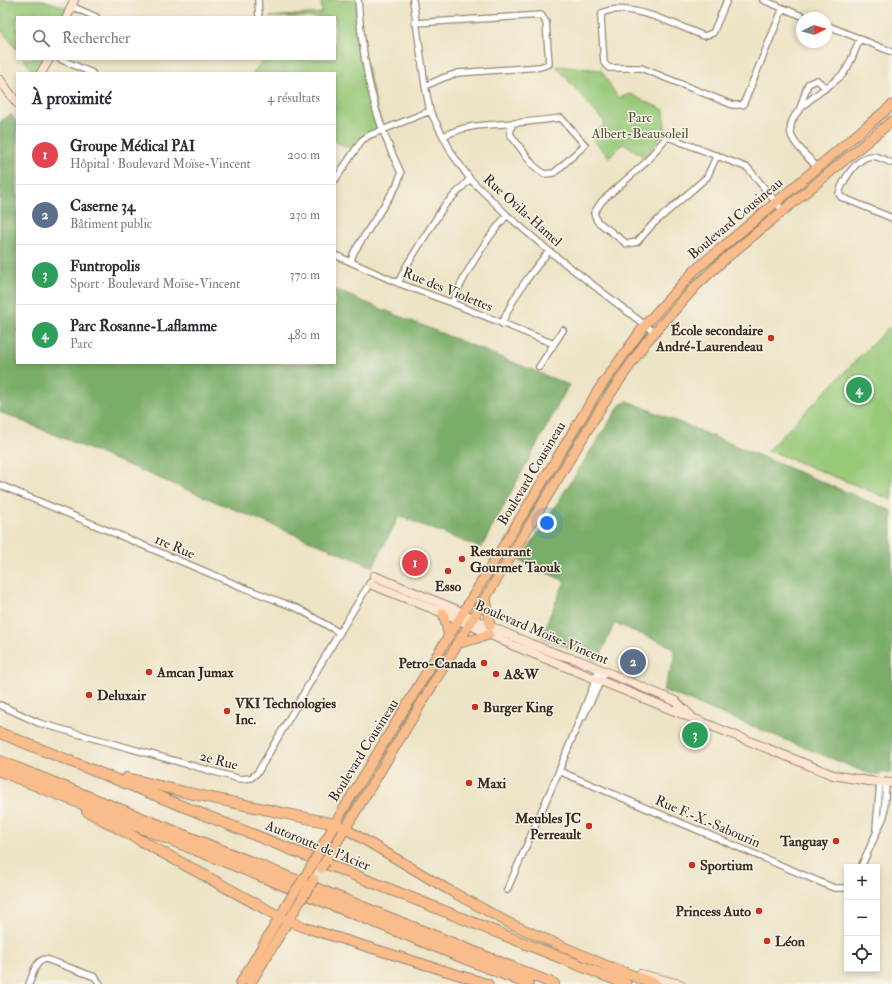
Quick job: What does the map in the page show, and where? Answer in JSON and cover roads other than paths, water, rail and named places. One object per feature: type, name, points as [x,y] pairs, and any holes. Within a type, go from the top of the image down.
[{"type":"highway","name":"Autoroute de l'Acier","points":[[0,732],[626,984]]},
{"type":"highway","points":[[0,761],[554,984]]},
{"type":"highway","points":[[90,769],[184,792],[335,824]]},
{"type":"highway","points":[[0,771],[66,799],[528,984]]},
{"type":"highway","points":[[66,799],[284,919]]},
{"type":"highway","points":[[610,967],[655,984]]},
{"type":"main road","name":"Boulevard Cousineau","points":[[250,984],[284,919],[292,896],[601,385],[645,325],[704,262],[892,106]]},
{"type":"main road","name":"Boulevard Cousineau","points":[[240,984],[284,919],[302,900],[456,644],[486,598],[608,396],[654,332],[707,276],[782,211],[892,121]]},
{"type":"main road","points":[[456,644],[489,631],[486,598]]},
{"type":"main road","points":[[443,613],[449,636]]},
{"type":"main road","points":[[335,824],[345,828],[447,889],[509,923],[610,967]]},
{"type":"main road","points":[[284,919],[488,984]]},
{"type":"street","points":[[258,0],[259,16]]},
{"type":"street","points":[[351,261],[354,252],[397,185],[401,173],[382,131],[368,87],[363,60],[358,0]]},
{"type":"street","name":"Rue Ovila-Hamel","points":[[413,0],[415,23],[430,111],[453,155],[470,179],[507,216],[549,251],[654,332]]},
{"type":"street","points":[[727,0],[713,33],[704,36],[634,8],[608,9],[602,13],[601,18],[604,63],[606,66],[641,68],[733,105],[743,105],[783,8]]},
{"type":"street","points":[[763,0],[796,13]]},
{"type":"street","points":[[67,16],[72,3],[94,16]]},
{"type":"street","points":[[415,23],[541,14],[546,22],[549,64],[540,67],[458,73],[425,86]]},
{"type":"street","points":[[832,27],[892,52]]},
{"type":"street","points":[[800,108],[843,74],[849,65],[860,38]]},
{"type":"street","points":[[42,72],[48,60]]},
{"type":"street","points":[[62,60],[90,72]]},
{"type":"street","points":[[0,80],[16,99]]},
{"type":"street","points":[[817,168],[792,137],[791,127],[800,108],[808,84],[817,80],[826,88]]},
{"type":"street","points":[[336,179],[362,140],[370,134],[382,131],[430,111]]},
{"type":"street","points":[[444,136],[460,128],[478,125],[512,124],[561,118],[586,145],[554,173],[544,174],[533,165],[510,134],[512,124]]},
{"type":"street","points":[[717,156],[707,176],[636,242],[627,244],[597,221],[594,213],[602,201],[644,164],[666,138],[670,138],[717,156],[748,168],[782,211]]},
{"type":"street","points":[[892,163],[875,156],[867,157],[846,175],[839,195],[892,218]]},
{"type":"street","points":[[398,283],[407,265],[444,206],[470,179]]},
{"type":"street","points":[[452,303],[460,285],[485,241],[507,216]]},
{"type":"street","points":[[502,324],[507,310],[522,285],[549,251]]},
{"type":"street","name":"Rue des Violettes","points":[[336,255],[398,283],[554,344]]},
{"type":"street","points":[[539,367],[563,330]]},
{"type":"street","name":"1re Rue","points":[[0,485],[242,587],[301,610],[340,633]]},
{"type":"street","name":"Boulevard Moïse-Vincent","points":[[374,576],[461,616],[489,631],[598,680],[833,775],[886,782]]},
{"type":"street","name":"2e Rue","points":[[0,705],[39,722],[240,779],[251,778],[258,772],[374,576]]},
{"type":"street","name":"Boulevard Moïse-Vincent","points":[[370,584],[443,613],[461,616]]},
{"type":"street","name":"Boulevard Moïse-Vincent","points":[[489,631],[576,659],[675,701],[695,719]]},
{"type":"street","points":[[507,890],[560,771],[579,724],[590,705],[602,671]]},
{"type":"street","name":"Rue F.-X.-Sabourin","points":[[560,771],[834,888],[844,888]]},
{"type":"street","points":[[862,864],[885,812],[886,782]]},
{"type":"street","points":[[29,984],[37,963],[46,959],[94,977],[100,984]]},
{"type":"street","points":[[610,967],[680,984]]},
{"type":"place","name":"École secondaire André-Laurendeau","points":[[771,338]]},
{"type":"place","name":"Parc Rosanne-Laflamme","points":[[859,390]]},
{"type":"place","name":"Restaurant Gourmet Taouk","points":[[462,559]]},
{"type":"place","name":"Groupe Médical PAI","points":[[415,563]]},
{"type":"place","name":"Esso","points":[[448,571]]},
{"type":"place","name":"Caserne 34","points":[[633,662]]},
{"type":"place","name":"Petro-Canada","points":[[484,663]]},
{"type":"place","name":"Amcan Jumax","points":[[149,672]]},
{"type":"place","name":"A&W","points":[[496,674]]},
{"type":"place","name":"Deluxair","points":[[89,695]]},
{"type":"place","name":"Burger King","points":[[475,707]]},
{"type":"place","name":"VKI Technologies Inc.","points":[[227,711]]},
{"type":"place","name":"Funtropolis","points":[[695,735]]},
{"type":"place","name":"Maxi","points":[[469,783]]},
{"type":"place","name":"Meubles JC Perreault","points":[[589,826]]},
{"type":"place","name":"Tanguay","points":[[836,841]]},
{"type":"place","name":"Sportium","points":[[692,865]]},
{"type":"place","name":"Princess Auto","points":[[759,911]]},
{"type":"place","name":"Léon","points":[[767,941]]},
{"type":"park label","name":"Parc Albert-Beausoleil","points":[[640,126]]}]
